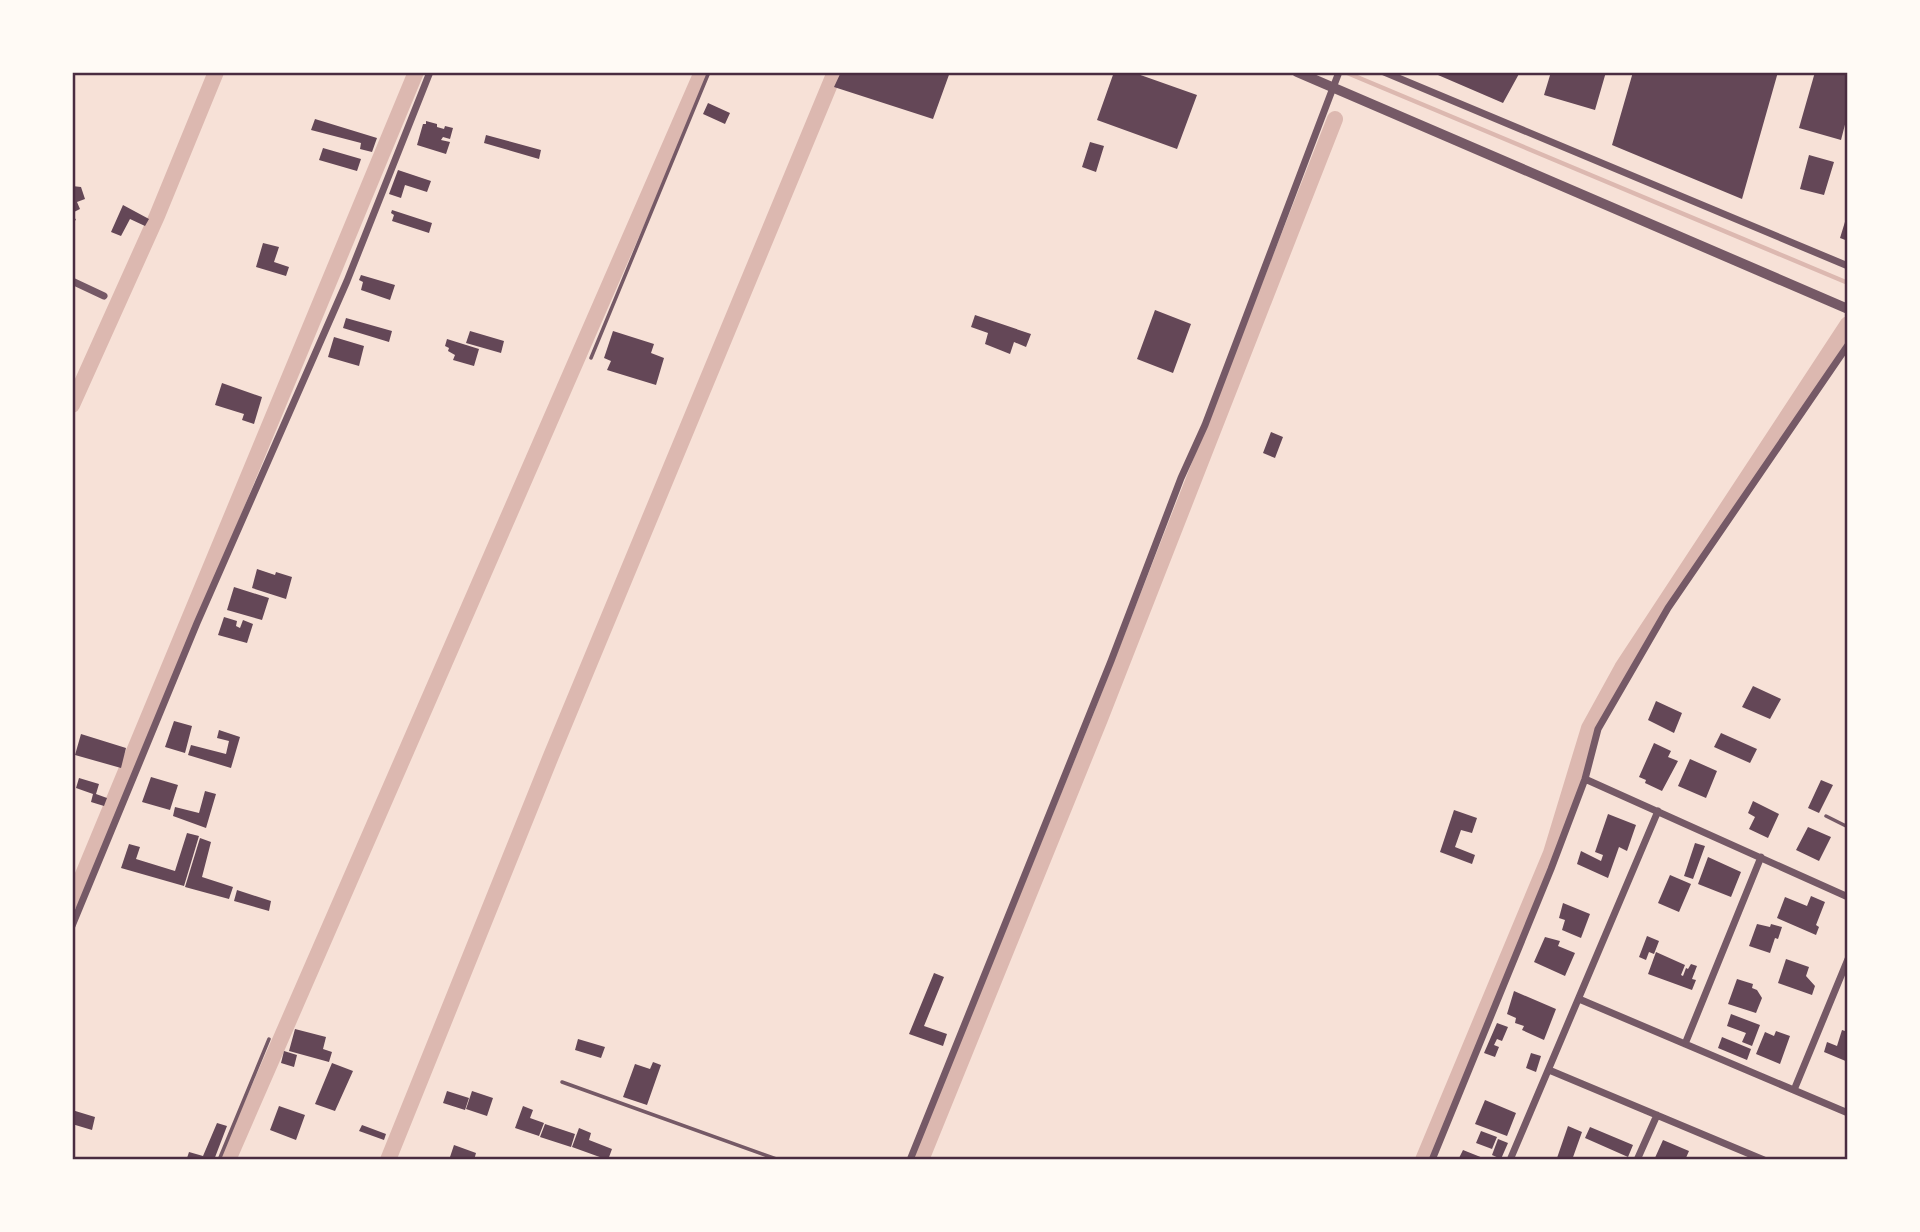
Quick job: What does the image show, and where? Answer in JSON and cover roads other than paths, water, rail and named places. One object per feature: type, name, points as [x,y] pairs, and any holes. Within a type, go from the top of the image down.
[{"type":"street","points":[[72,926],[197,623],[347,281],[430,72]]},
{"type":"street","points":[[1297,72],[1336,79],[1848,309]]},
{"type":"street","points":[[1384,72],[1848,266]]},
{"type":"street","points":[[910,1160],[1106,673],[1181,478],[1205,425],[1336,79]]},
{"type":"street","points":[[72,281],[104,296]]},
{"type":"street","points":[[1433,1160],[1551,869],[1585,779],[1598,729],[1668,608],[1848,345]]},
{"type":"street","points":[[1585,779],[1848,897]]},
{"type":"street","points":[[1510,1160],[1658,811]]},
{"type":"street","points":[[1685,1044],[1761,857]]},
{"type":"street","points":[[1794,1090],[1848,959]]},
{"type":"street","points":[[1579,999],[1848,1113]]},
{"type":"street","points":[[1549,1070],[1764,1160]]},
{"type":"street","points":[[1637,1160],[1657,1115]]},
{"type":"lane","points":[[591,358],[709,72]]},
{"type":"lane","points":[[1826,817],[1848,827]]},
{"type":"lane","points":[[219,1160],[270,1039]]},
{"type":"lane","points":[[562,1082],[779,1160]]},
{"type":"waterway","points":[[72,405],[157,216],[216,72]]},
{"type":"waterway","points":[[72,901],[416,72]]},
{"type":"waterway","points":[[228,1160],[702,72]]},
{"type":"waterway","points":[[388,1160],[551,756],[835,72]]},
{"type":"waterway","points":[[1345,72],[1848,283]]},
{"type":"waterway","points":[[921,1160],[1100,719],[1335,119]]},
{"type":"waterway","points":[[1423,1160],[1551,853],[1589,728],[1622,668],[1848,324]]}]
